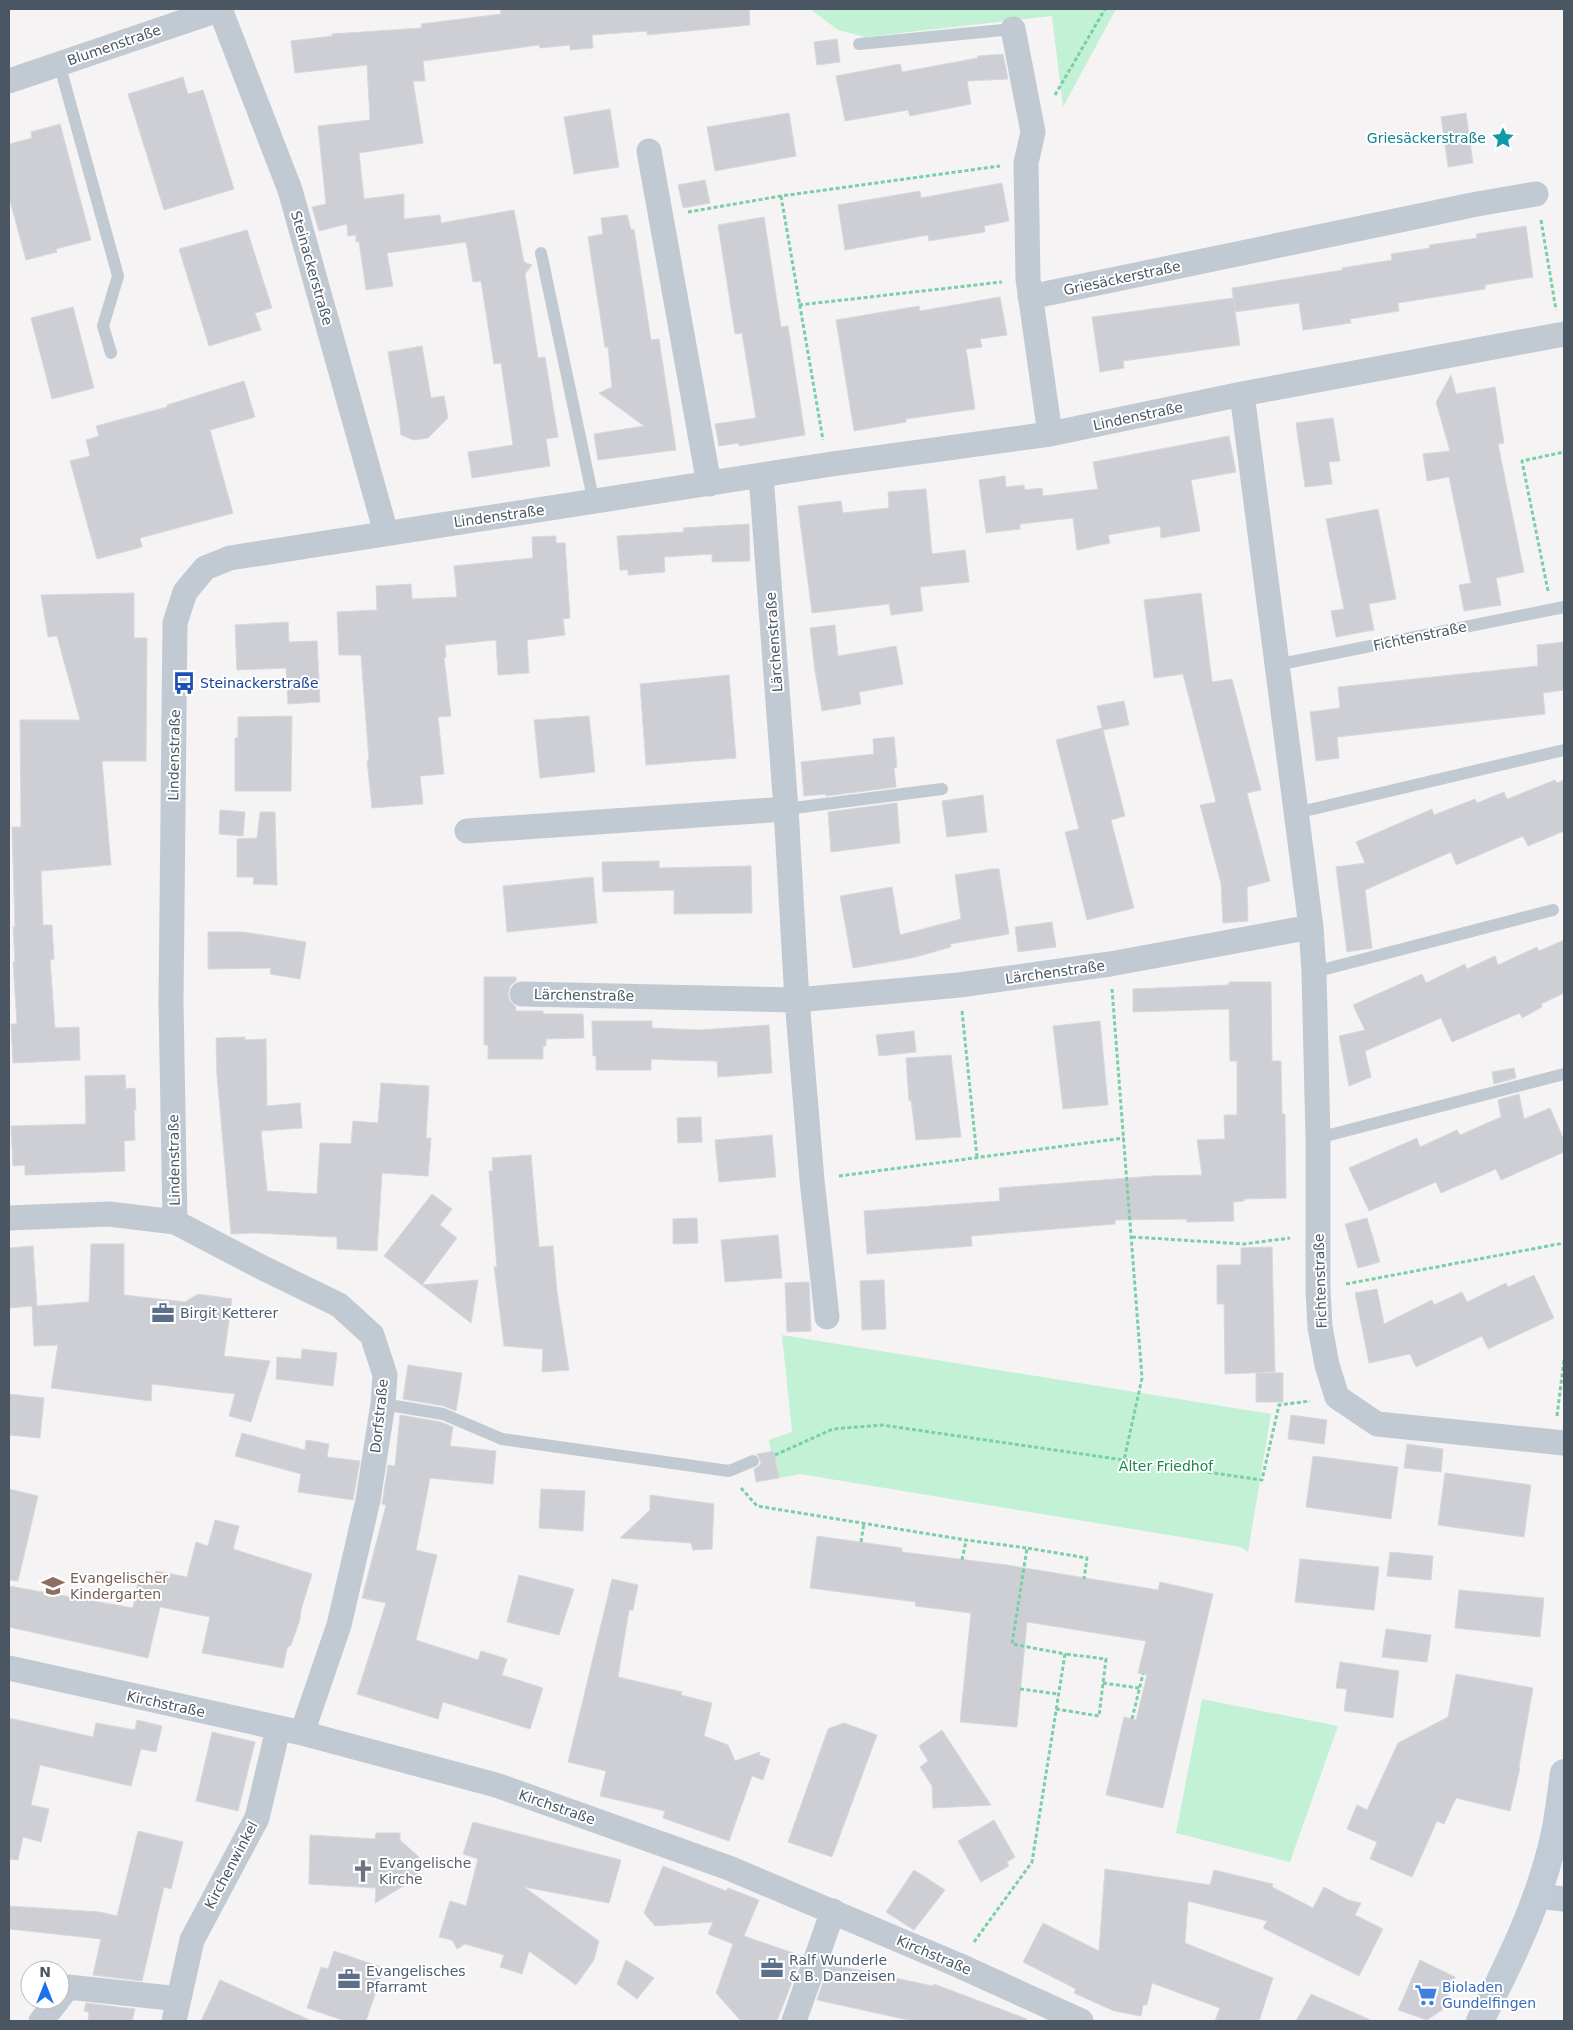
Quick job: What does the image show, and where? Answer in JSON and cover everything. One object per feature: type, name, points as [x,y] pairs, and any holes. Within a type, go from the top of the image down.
[{"type":"street","name":"Blumenstraße","points":[[9,81],[220,9]]},
{"type":"street","name":"Steinackerstraße","points":[[220,9],[290,190],[386,532]]},
{"type":"street","points":[[1013,29],[1033,132],[1026,163],[1029,288],[1050,434]]},
{"type":"street","points":[[649,151],[709,484]]},
{"type":"street","name":"Griesäckerstraße","points":[[1029,288],[1536,194]]},
{"type":"street","name":"Lindenstraße","points":[[175,1222],[171,1003],[175,623],[184,592],[204,568],[230,558],[386,532],[594,503],[832,464],[1050,434],[1242,394],[1562,334]]},
{"type":"street","name":"Fichtenstraße","points":[[1242,394],[1311,927],[1314,972],[1318,1138],[1318,1290],[1320,1327],[1327,1364],[1337,1397]]},
{"type":"street","name":"Lärchenstraße","points":[[761,475],[786,809],[796,1000],[812,1180],[828,1318]]},
{"type":"street","points":[[467,831],[786,809]]},
{"type":"street","name":"Lärchenstraße","points":[[522,994],[796,1000],[959,985],[1110,964],[1311,927]]},
{"type":"street","name":"Dorfstraße","points":[[9,1218],[108,1214],[175,1222],[339,1305],[372,1335],[385,1375],[383,1404],[368,1500],[339,1625],[290,1731]]},
{"type":"street","points":[[1337,1397],[1377,1424],[1559,1442]]},
{"type":"street","name":"Kirchstraße","points":[[9,1668],[290,1731],[496,1785],[729,1868],[958,1965],[1081,2021]]},
{"type":"street","name":"Kirchenwinkel","points":[[70,1987],[176,2010],[192,1940],[257,1818],[290,1731]]},
{"type":"street","points":[[1480,2021],[1508,1964],[1537,1896],[1554,1835],[1564,1773]]},
{"type":"street","points":[[1537,1896],[1564,1899]]},
{"type":"street","points":[[794,2021],[833,1911]]},
{"type":"street","name":"Kirchenwinkel","points":[[41,2021],[50,2010]]},
{"type":"lane","points":[[859,44],[1013,29]]},
{"type":"lane","points":[[59,63],[118,276],[103,326],[111,353]]},
{"type":"lane","points":[[541,253],[594,503]]},
{"type":"lane","name":"Fichtenstraße","points":[[1276,665],[1558,608]]},
{"type":"lane","points":[[1296,813],[1564,750]]},
{"type":"lane","points":[[786,809],[942,789]]},
{"type":"lane","points":[[1314,972],[1554,910]]},
{"type":"lane","points":[[1318,1138],[1564,1074]]},
{"type":"lane","points":[[383,1404],[443,1414],[502,1440],[729,1471],[753,1461]]},
{"type":"path","points":[[1033,132],[1105,9]]},
{"type":"path","points":[[660,217],[781,196],[1026,163]]},
{"type":"path","points":[[1536,194],[1562,334]]},
{"type":"path","points":[[781,196],[824,447],[832,464]]},
{"type":"path","points":[[799,305],[1029,288]]},
{"type":"path","points":[[1558,608],[1522,462],[1564,452]]},
{"type":"path","points":[[1110,964],[1142,1378],[1124,1460]]},
{"type":"path","points":[[959,985],[977,1157]]},
{"type":"path","points":[[812,1180],[1124,1138]]},
{"type":"path","points":[[1132,1237],[1244,1244],[1318,1235]]},
{"type":"path","points":[[1318,1290],[1564,1244]]},
{"type":"path","points":[[1559,1442],[1564,1360]]},
{"type":"path","points":[[775,1455],[833,1429],[882,1425],[1262,1480],[1279,1405],[1337,1397]]},
{"type":"path","points":[[729,1471],[734,1480],[757,1506],[1087,1558],[1084,1579]]},
{"type":"path","points":[[861,1542],[864,1522]]},
{"type":"path","points":[[962,1560],[966,1540]]},
{"type":"path","points":[[1026,1548],[1012,1644],[1106,1659],[1099,1716],[1056,1709]]},
{"type":"path","points":[[958,1965],[1032,1862],[1066,1654]]},
{"type":"path","points":[[1132,1718],[1143,1674]]},
{"type":"path","points":[[1103,1683],[1139,1688]]},
{"type":"path","points":[[1020,1689],[1058,1694]]},
{"type":"green space","points":[[810,9],[1116,9],[1063,107],[1052,16],[865,37],[838,30]]},
{"type":"green space","name":"Alter Friedhof","points":[[782,1335],[1271,1414],[1248,1552],[1241,1547],[800,1474],[779,1478],[774,1452],[771,1452],[769,1440],[792,1432]]},
{"type":"green space","points":[[1202,1699],[1338,1726],[1290,1862],[1176,1833]]},
{"type":"building","points":[[500,9],[749,9],[750,25],[647,35],[647,31],[592,35],[593,48],[570,50],[570,45],[540,48],[539,45],[423,61],[425,81],[413,81],[423,143],[359,153],[364,199],[404,194],[404,219],[440,215],[441,223],[514,210],[524,262],[532,265],[525,274],[538,358],[545,357],[558,437],[546,439],[550,466],[472,478],[468,452],[513,445],[501,363],[494,364],[481,281],[473,282],[466,242],[387,253],[393,286],[366,290],[359,242],[356,242],[356,235],[348,236],[347,224],[319,231],[312,207],[326,204],[318,126],[370,120],[367,65],[295,73],[291,41],[332,36],[332,34],[422,28],[421,24],[501,14]]},
{"type":"building","points":[[837,39],[840,62],[817,65],[814,42]]},
{"type":"building","points":[[1003,54],[1008,79],[967,81],[971,104],[910,116],[908,110],[845,121],[836,76],[900,64],[902,72],[978,58],[978,56]]},
{"type":"building","points":[[183,77],[188,94],[203,90],[234,189],[164,210],[128,94]]},
{"type":"building","points":[[610,109],[619,167],[574,174],[564,117]]},
{"type":"building","points":[[789,113],[796,156],[715,171],[707,127]]},
{"type":"building","points":[[1466,113],[1473,163],[1448,167],[1441,117]]},
{"type":"building","points":[[60,124],[91,240],[56,249],[57,252],[26,260],[9,197],[9,144],[32,138],[31,132]]},
{"type":"building","points":[[705,180],[710,203],[683,208],[678,185]]},
{"type":"building","points":[[1002,183],[1009,221],[984,226],[985,232],[929,241],[928,235],[845,250],[838,205],[920,191],[921,198]]},
{"type":"building","points":[[627,215],[631,230],[634,229],[651,340],[659,339],[676,450],[598,460],[594,434],[644,426],[599,393],[612,387],[608,347],[605,347],[588,237],[603,234],[601,218]]},
{"type":"building","points":[[764,217],[781,327],[788,326],[805,435],[739,446],[739,443],[719,446],[715,424],[756,418],[742,333],[735,334],[718,225]]},
{"type":"building","points":[[1526,226],[1533,277],[1485,285],[1485,289],[1398,303],[1399,311],[1350,319],[1351,323],[1303,330],[1299,303],[1235,312],[1232,288],[1392,260],[1391,254],[1430,248],[1429,245],[1477,238],[1476,234]]},
{"type":"building","points":[[247,230],[272,308],[255,313],[261,330],[209,346],[179,249]]},
{"type":"building","points":[[1000,297],[1007,335],[980,339],[982,347],[966,349],[975,409],[906,419],[906,422],[854,431],[836,320],[919,306],[920,311]]},
{"type":"building","points":[[1233,298],[1240,345],[1123,361],[1124,368],[1100,372],[1092,317]]},
{"type":"building","points":[[73,307],[94,388],[52,399],[31,318]]},
{"type":"building","points":[[422,346],[431,398],[444,396],[448,418],[428,438],[414,440],[401,435],[388,352]]},
{"type":"building","points":[[1451,375],[1456,394],[1495,387],[1504,443],[1498,444],[1524,572],[1496,578],[1501,605],[1464,611],[1459,585],[1471,583],[1449,477],[1427,481],[1423,454],[1450,451],[1436,402]]},
{"type":"building","points":[[244,381],[255,417],[210,430],[233,513],[140,538],[142,547],[97,559],[70,461],[90,456],[86,440],[99,436],[96,426],[167,407],[167,405]]},
{"type":"building","points":[[1333,418],[1340,461],[1329,462],[1332,484],[1305,487],[1296,423]]},
{"type":"building","points":[[1229,436],[1236,472],[1191,480],[1200,531],[1161,538],[1160,526],[1108,535],[1110,543],[1077,550],[1073,518],[1020,524],[1020,529],[986,533],[979,480],[1005,476],[1006,487],[1024,485],[1025,490],[1042,488],[1043,496],[1098,489],[1093,462]]},
{"type":"building","points":[[926,489],[932,554],[965,550],[969,582],[920,587],[923,611],[891,615],[889,604],[812,613],[798,506],[841,501],[843,513],[889,508],[888,492]]},
{"type":"building","points":[[1378,509],[1396,599],[1369,604],[1374,630],[1336,637],[1331,611],[1344,609],[1326,519]]},
{"type":"building","points":[[749,524],[750,561],[712,562],[712,554],[664,557],[665,572],[628,575],[628,570],[620,570],[617,536],[684,532],[683,528]]},
{"type":"building","points":[[556,536],[556,543],[565,543],[570,618],[563,619],[565,635],[527,640],[529,673],[498,675],[496,640],[445,645],[446,657],[444,658],[451,716],[438,717],[444,774],[420,776],[423,804],[372,808],[367,761],[369,761],[361,655],[339,655],[337,612],[377,610],[376,586],[411,584],[412,599],[457,597],[454,566],[533,558],[532,537]]},
{"type":"building","points":[[134,593],[134,638],[147,638],[146,761],[102,761],[111,865],[41,871],[43,925],[52,925],[54,959],[50,960],[55,1028],[79,1027],[80,1060],[13,1063],[11,1024],[17,1024],[13,962],[15,962],[13,927],[15,927],[12,827],[21,827],[20,720],[80,720],[57,636],[48,637],[41,595]]},
{"type":"building","points":[[1201,593],[1212,682],[1232,679],[1261,790],[1247,793],[1270,881],[1247,887],[1248,921],[1223,923],[1221,883],[1200,805],[1216,802],[1183,674],[1154,678],[1144,600]]},
{"type":"building","points":[[288,622],[289,642],[317,641],[320,702],[288,704],[286,668],[237,670],[235,625]]},
{"type":"building","points":[[835,625],[838,656],[896,646],[903,684],[859,692],[861,704],[822,711],[810,628]]},
{"type":"building","points":[[1564,642],[1564,690],[1543,693],[1545,714],[1337,737],[1339,758],[1316,761],[1310,712],[1340,708],[1338,687],[1538,666],[1537,645]]},
{"type":"building","points":[[729,675],[736,758],[646,765],[640,684]]},
{"type":"building","points":[[1124,701],[1129,725],[1103,730],[1125,816],[1111,820],[1134,908],[1087,920],[1065,832],[1079,829],[1056,740],[1102,728],[1097,706]]},
{"type":"building","points":[[292,716],[291,791],[235,791],[235,738],[238,738],[238,717]]},
{"type":"building","points":[[589,716],[595,772],[540,778],[534,720]]},
{"type":"building","points":[[894,737],[897,767],[894,768],[896,787],[826,796],[826,794],[804,796],[801,762],[874,754],[873,739]]},
{"type":"building","points":[[1555,780],[1557,783],[1564,780],[1564,831],[1528,846],[1523,836],[1456,865],[1451,852],[1365,890],[1372,948],[1347,952],[1336,867],[1365,863],[1356,842],[1432,809],[1434,815],[1475,799],[1477,803],[1504,792],[1507,799]]},
{"type":"building","points":[[983,795],[987,832],[947,837],[942,801]]},
{"type":"building","points":[[897,803],[900,843],[831,852],[828,812]]},
{"type":"building","points":[[220,810],[245,812],[243,836],[219,834]]},
{"type":"building","points":[[260,812],[275,812],[277,885],[253,884],[254,877],[237,877],[237,839],[257,838]]},
{"type":"building","points":[[659,861],[659,868],[751,866],[752,913],[674,914],[674,890],[603,892],[602,862]]},
{"type":"building","points":[[999,869],[1009,934],[950,944],[951,947],[912,958],[853,968],[840,896],[892,887],[900,935],[961,919],[955,875]]},
{"type":"building","points":[[593,877],[597,923],[507,932],[503,886]]},
{"type":"building","points":[[1052,922],[1056,947],[1018,952],[1015,927]]},
{"type":"building","points":[[208,932],[244,932],[306,942],[300,979],[270,974],[271,968],[208,969]]},
{"type":"building","points":[[1564,940],[1564,993],[1541,1004],[1542,1007],[1522,1018],[1520,1013],[1452,1042],[1441,1018],[1365,1051],[1371,1077],[1349,1086],[1339,1036],[1365,1030],[1353,1005],[1422,974],[1426,983],[1465,964],[1467,969],[1495,956],[1498,965],[1537,947],[1539,951]]},
{"type":"building","points":[[484,977],[516,977],[516,981],[510,986],[508,994],[510,1001],[516,1007],[516,1011],[543,1011],[543,1014],[583,1014],[584,1038],[546,1039],[546,1046],[543,1046],[543,1059],[488,1059],[488,1045],[484,1045]]},
{"type":"building","points":[[1229,982],[1271,982],[1272,1061],[1281,1061],[1282,1114],[1285,1114],[1286,1198],[1244,1199],[1244,1201],[1233,1202],[1234,1221],[1187,1222],[1186,1219],[1115,1220],[1115,1224],[971,1236],[972,1246],[867,1254],[864,1211],[1000,1201],[999,1188],[1153,1176],[1202,1175],[1197,1140],[1225,1139],[1224,1115],[1237,1115],[1237,1061],[1230,1061],[1229,1009],[1133,1012],[1133,989],[1229,985]]},
{"type":"building","points":[[592,1021],[652,1021],[652,1028],[700,1030],[769,1025],[772,1073],[718,1077],[717,1061],[651,1059],[651,1070],[596,1070],[596,1056],[593,1056]]},
{"type":"building","points":[[1100,1021],[1108,1105],[1063,1109],[1053,1026]]},
{"type":"building","points":[[914,1031],[916,1052],[879,1056],[876,1035]]},
{"type":"building","points":[[245,1037],[245,1040],[266,1039],[267,1106],[300,1103],[302,1128],[261,1131],[267,1191],[317,1194],[320,1143],[351,1144],[353,1121],[378,1123],[381,1083],[429,1086],[426,1138],[431,1138],[428,1176],[382,1173],[377,1251],[337,1249],[337,1237],[256,1233],[231,1234],[217,1075],[216,1038]]},
{"type":"building","points":[[951,1055],[961,1137],[916,1140],[911,1100],[909,1101],[906,1058]]},
{"type":"building","points":[[1514,1068],[1516,1078],[1494,1084],[1492,1072]]},
{"type":"building","points":[[125,1075],[126,1089],[135,1088],[136,1110],[134,1110],[135,1140],[124,1141],[125,1171],[25,1175],[25,1165],[13,1166],[11,1126],[86,1124],[85,1076]]},
{"type":"building","points":[[1519,1094],[1524,1119],[1550,1108],[1564,1140],[1564,1152],[1501,1180],[1496,1169],[1441,1193],[1436,1182],[1369,1211],[1349,1168],[1417,1138],[1420,1147],[1457,1130],[1460,1135],[1501,1117],[1498,1100]]},
{"type":"building","points":[[701,1117],[702,1142],[678,1143],[677,1118]]},
{"type":"building","points":[[772,1135],[776,1177],[719,1182],[715,1140]]},
{"type":"building","points":[[531,1155],[539,1247],[553,1246],[557,1292],[569,1370],[542,1372],[543,1349],[504,1346],[494,1266],[497,1268],[489,1171],[493,1171],[492,1158]]},
{"type":"building","points":[[432,1194],[452,1209],[440,1225],[457,1238],[422,1285],[478,1280],[471,1323],[384,1256]]},
{"type":"building","points":[[697,1218],[698,1243],[673,1244],[673,1219]]},
{"type":"building","points":[[1367,1218],[1380,1262],[1358,1268],[1345,1224]]},
{"type":"building","points":[[778,1235],[782,1278],[725,1282],[721,1240]]},
{"type":"building","points":[[91,1244],[124,1244],[124,1295],[185,1302],[198,1294],[232,1299],[224,1356],[270,1361],[251,1422],[229,1416],[235,1394],[152,1384],[151,1401],[51,1388],[58,1345],[34,1346],[32,1306],[9,1308],[9,1248],[33,1246],[37,1306],[89,1302]]},
{"type":"building","points":[[1272,1247],[1275,1372],[1225,1374],[1224,1304],[1217,1304],[1217,1265],[1241,1265],[1241,1248]]},
{"type":"building","points":[[1534,1275],[1554,1318],[1488,1349],[1482,1336],[1416,1367],[1410,1354],[1369,1363],[1355,1293],[1377,1289],[1384,1324],[1432,1300],[1434,1305],[1462,1292],[1467,1302],[1506,1283],[1508,1287]]},
{"type":"building","points":[[884,1280],[886,1329],[862,1330],[860,1281]]},
{"type":"building","points":[[809,1282],[811,1331],[787,1332],[785,1283]]},
{"type":"building","points":[[302,1349],[337,1353],[333,1386],[276,1379],[277,1357],[301,1359]]},
{"type":"building","points":[[408,1365],[462,1373],[456,1411],[444,1406],[403,1399]]},
{"type":"building","points":[[1256,1373],[1283,1373],[1283,1402],[1256,1402]]},
{"type":"building","points":[[9,1394],[44,1398],[40,1438],[9,1435]]},
{"type":"building","points":[[400,1415],[441,1422],[453,1427],[450,1446],[496,1451],[493,1484],[430,1478],[416,1550],[437,1555],[416,1640],[478,1660],[481,1651],[507,1659],[502,1675],[543,1688],[530,1729],[443,1702],[438,1719],[357,1694],[386,1603],[362,1598],[386,1505],[382,1504],[388,1465],[395,1466]]},
{"type":"building","points":[[1291,1415],[1327,1420],[1324,1444],[1288,1439]]},
{"type":"building","points":[[242,1433],[305,1450],[306,1440],[329,1444],[327,1457],[360,1461],[353,1500],[298,1492],[301,1474],[235,1456]]},
{"type":"building","points":[[1407,1444],[1443,1449],[1441,1472],[1404,1468]]},
{"type":"building","points":[[774,1451],[779,1478],[756,1482],[754,1469],[761,1462],[757,1454]]},
{"type":"building","points":[[1313,1456],[1398,1467],[1391,1519],[1306,1507]]},
{"type":"building","points":[[1445,1473],[1531,1485],[1524,1537],[1438,1525]]},
{"type":"building","points":[[9,1489],[38,1496],[18,1581],[9,1580]]},
{"type":"building","points":[[541,1489],[585,1491],[583,1531],[539,1528]]},
{"type":"building","points":[[650,1495],[714,1504],[712,1549],[693,1550],[691,1543],[620,1538],[650,1510]]},
{"type":"building","points":[[215,1520],[239,1526],[233,1549],[312,1574],[300,1619],[291,1645],[287,1648],[283,1668],[202,1653],[210,1617],[160,1607],[148,1658],[9,1627],[9,1586],[133,1608],[140,1572],[155,1575],[156,1571],[187,1577],[196,1542],[208,1546]]},
{"type":"building","points":[[817,1536],[902,1548],[902,1552],[1007,1565],[1158,1590],[1160,1582],[1213,1594],[1163,1808],[1106,1795],[1124,1717],[1136,1720],[1147,1675],[1138,1673],[1146,1641],[1027,1622],[1017,1727],[960,1722],[971,1613],[915,1606],[916,1602],[810,1588]]},
{"type":"building","points":[[1390,1552],[1433,1556],[1431,1580],[1387,1576]]},
{"type":"building","points":[[1300,1559],[1379,1567],[1374,1610],[1295,1602]]},
{"type":"building","points":[[519,1575],[574,1589],[559,1635],[507,1622]]},
{"type":"building","points":[[612,1579],[638,1585],[633,1610],[629,1610],[618,1677],[682,1692],[681,1695],[712,1703],[704,1736],[728,1745],[735,1761],[760,1752],[759,1755],[770,1759],[763,1780],[752,1776],[729,1841],[663,1818],[665,1811],[600,1796],[606,1771],[568,1762]]},
{"type":"building","points":[[1459,1590],[1544,1598],[1540,1637],[1455,1628]]},
{"type":"building","points":[[1386,1629],[1431,1635],[1427,1662],[1382,1657]]},
{"type":"building","points":[[1340,1662],[1399,1671],[1393,1718],[1344,1711],[1347,1689],[1336,1688]]},
{"type":"building","points":[[1456,1674],[1533,1688],[1520,1768],[1510,1811],[1456,1798],[1444,1824],[1437,1821],[1412,1877],[1370,1859],[1377,1842],[1347,1829],[1357,1805],[1367,1810],[1398,1743],[1448,1717]]},
{"type":"building","points":[[9,1718],[93,1737],[96,1723],[135,1730],[137,1720],[162,1726],[156,1752],[141,1749],[131,1786],[40,1765],[31,1805],[49,1809],[41,1842],[23,1837],[18,1860],[9,1859]]},
{"type":"building","points":[[844,1723],[877,1735],[832,1857],[788,1842],[828,1729]]},
{"type":"building","points":[[942,1730],[991,1805],[933,1808],[932,1786],[920,1767],[928,1761],[919,1746]]},
{"type":"building","points":[[212,1732],[255,1742],[238,1811],[196,1801]]},
{"type":"building","points":[[994,1820],[1015,1857],[1007,1862],[1009,1866],[981,1882],[958,1841]]},
{"type":"building","points":[[473,1822],[621,1860],[609,1903],[524,1887],[599,1941],[594,1960],[576,1985],[529,1951],[522,1974],[500,1967],[504,1955],[465,1944],[457,1949],[452,1940],[439,1937],[450,1901],[466,1906],[478,1859],[463,1854]]},
{"type":"building","points":[[138,1831],[183,1842],[171,1889],[164,1887],[142,1981],[93,1975],[101,1939],[9,1929],[9,1906],[100,1912],[117,1916]]},
{"type":"building","name":"Evangelische Kirche","points":[[376,1833],[400,1833],[400,1840],[419,1857],[417,1878],[375,1903],[376,1888],[309,1884],[310,1835],[375,1839]]},
{"type":"building","points":[[663,1866],[726,1891],[728,1888],[759,1900],[744,1936],[802,1956],[777,2021],[741,2021],[716,1993],[733,1944],[708,1934],[713,1922],[655,1926],[644,1913]]},
{"type":"building","points":[[1105,1869],[1210,1885],[1214,1870],[1273,1884],[1272,1887],[1313,1908],[1324,1887],[1348,1900],[1361,1903],[1355,1915],[1383,1929],[1359,1976],[1263,1928],[1267,1921],[1188,1901],[1185,1943],[1273,1978],[1259,2021],[1215,2021],[1220,2008],[1152,1983],[1147,2005],[1143,2005],[1141,2016],[1114,2011],[1074,1993],[1076,1989],[1023,1962],[1043,1923],[1099,1951]]},
{"type":"building","points":[[914,1870],[945,1890],[914,1930],[886,1912]]},
{"type":"building","name":"Evangelisches Pfarramt","points":[[334,1951],[384,1968],[366,2021],[345,2021],[307,2008],[321,1967],[328,1969]]},
{"type":"building","points":[[626,1960],[654,1978],[637,1999],[617,1984]]},
{"type":"building","points":[[1420,1960],[1455,1977],[1442,2010],[1427,2020],[1398,2010]]},
{"type":"building","points":[[829,1964],[933,1986],[934,1984],[1027,2019],[1026,2021],[913,2021],[817,2000]]},
{"type":"building","points":[[220,1980],[312,2021],[201,2021]]},
{"type":"building","points":[[1311,1994],[1373,2021],[1296,2021]]},
{"type":"building","points":[[86,2003],[135,2009],[132,2021],[88,2021],[89,2012],[84,2011]]},
{"type":"place","name":"Griesäckerstraße","points":[[1503,138]]},
{"type":"place","name":"Steinackerstraße","points":[[184,683]]},
{"type":"place","name":"Birgit Ketterer","points":[[163,1313]]},
{"type":"place","name":"Evangelischer Kindergarten","points":[[53,1586]]},
{"type":"place","name":"Evangelische Kirche","points":[[363,1871]]},
{"type":"place","name":"Ralf Wunderle & B. Danzeisen","points":[[772,1968]]},
{"type":"place","name":"Evangelisches Pfarramt","points":[[349,1979]]},
{"type":"place","name":"Bioladen Gundelfingen","points":[[1426,1995]]}]
